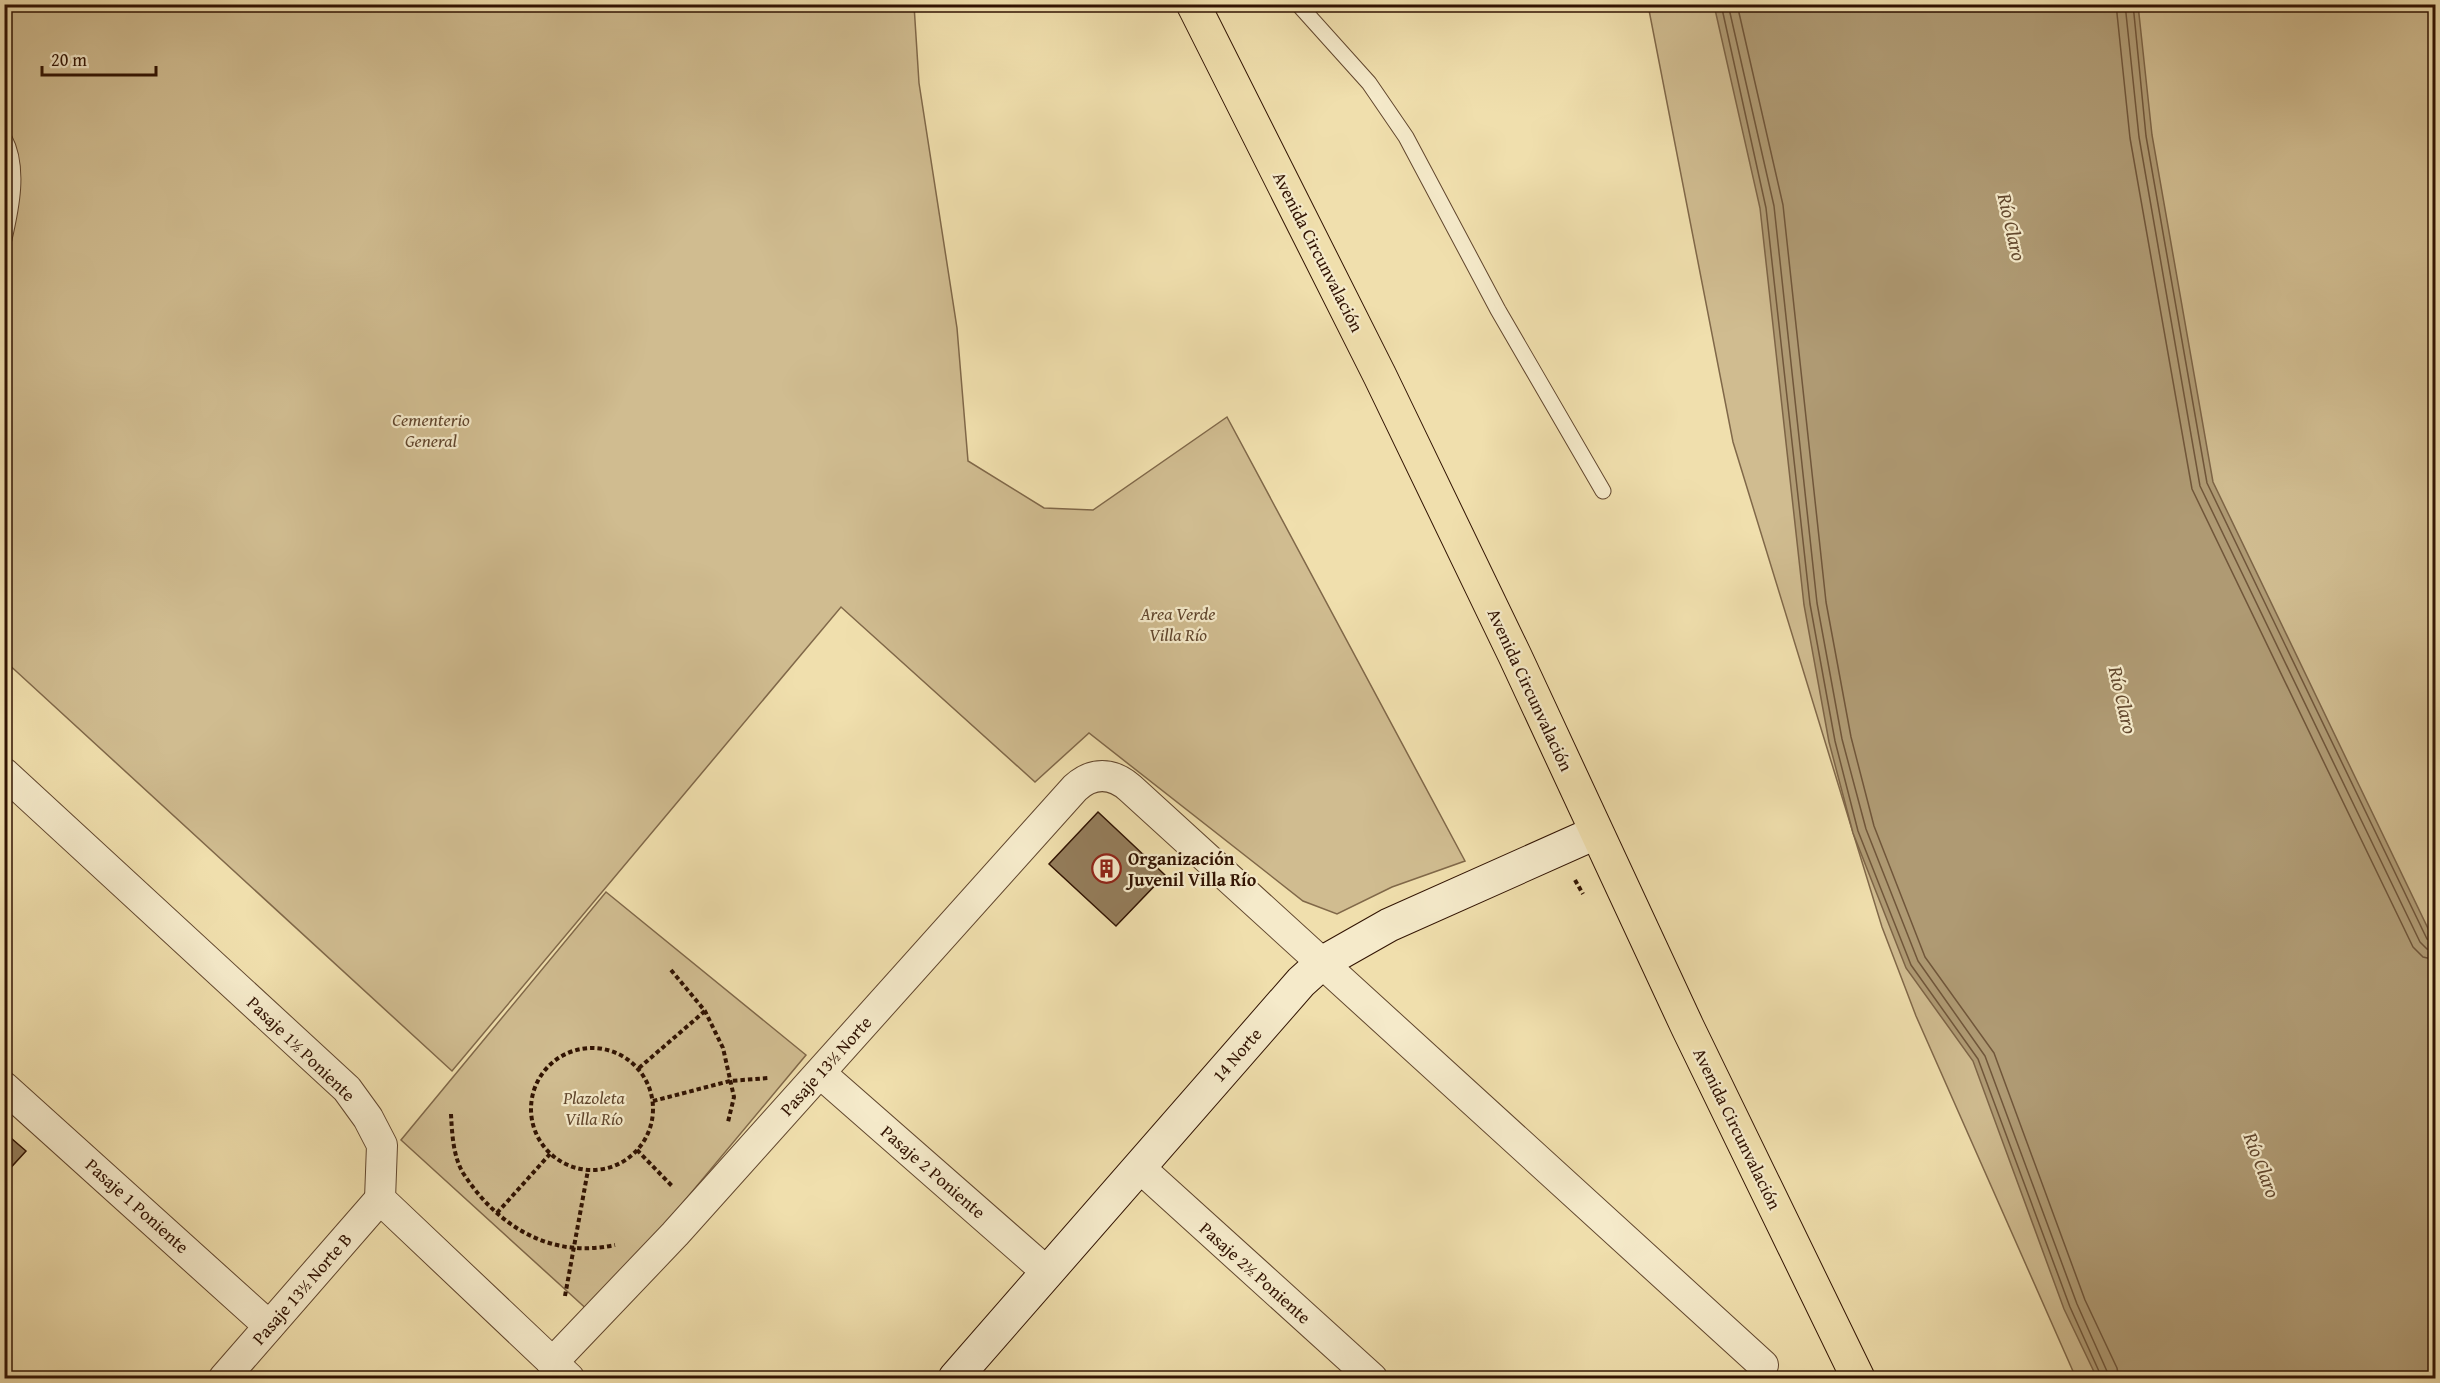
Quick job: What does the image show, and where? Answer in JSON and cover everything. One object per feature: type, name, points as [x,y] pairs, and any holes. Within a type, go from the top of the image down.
[{"type":"main road","name":"Avenida Circunvalación","points":[[1193,4],[1380,375],[1516,658],[1595,833],[1858,1378]]},
{"type":"street","name":"Pasaje 1½ Poniente","points":[[4,773],[346,1089],[368,1118],[382,1145],[380,1199]]},
{"type":"street","name":"Pasaje 13½ Norte","points":[[561,1371],[675,1234],[1082,781],[1102,776],[1122,781],[1322,963]]},
{"type":"street","name":"14 Norte","points":[[956,1378],[1301,982],[1322,963],[1399,921],[1595,833]]},
{"type":"street","points":[[1322,963],[1763,1365]]},
{"type":"street","name":"Pasaje 2 Poniente","points":[[820,1073],[1047,1272]]},
{"type":"street","name":"Pasaje 1 Poniente","points":[[4,1087],[269,1326]]},
{"type":"street","name":"Pasaje 2½ Poniente","points":[[1139,1167],[1372,1378]]},
{"type":"street","name":"Pasaje 13½ Norte B","points":[[224,1378],[380,1199]]},
{"type":"street","points":[[380,1199],[561,1371]]},
{"type":"lane","points":[[1298,4],[1369,84],[1406,137],[1498,310],[1603,491]]},
{"type":"lane","points":[[4,138],[13,160],[9,218],[4,239]]},
{"type":"path","points":[[671,970],[705,1011],[723,1048],[734,1097],[725,1131]]},
{"type":"path","points":[[639,1068],[705,1011]]},
{"type":"path","points":[[589,1047],[621,1054],[639,1068],[653,1101],[646,1138],[637,1150],[628,1158],[603,1169],[588,1170],[576,1168],[550,1154],[535,1132],[530,1104],[542,1073],[559,1057],[589,1047]]},
{"type":"path","points":[[653,1101],[730,1081],[820,1073]]},
{"type":"path","points":[[451,1114],[453,1140],[462,1172],[503,1220],[534,1239],[590,1250],[619,1244]]},
{"type":"path","points":[[497,1213],[550,1154]]},
{"type":"path","points":[[563,1305],[588,1170]]},
{"type":"green space","name":"Cementerio General","points":[[5,5],[914,5],[919,83],[957,328],[968,461],[1044,508],[1093,510],[1227,417],[1465,861],[1392,887],[1337,914],[1303,901],[1089,733],[1035,782],[841,607],[452,1071],[5,661]]},
{"type":"green space","points":[[1648,5],[2435,5],[2435,1378],[2076,1378],[1916,1016],[1882,927],[1733,442]]},
{"type":"green space","name":"Plazoleta Villa Río","points":[[606,892],[806,1055],[591,1313],[401,1140]]},
{"type":"water","name":"Río Claro","points":[[1714,5],[2138,5],[2152,135],[2213,482],[2435,943],[2435,1378],[2097,1378],[2064,1309],[1973,1061],[1906,968],[1853,833],[1829,742],[1804,605],[1760,208]]},
{"type":"building","name":"Organización Juvenil Villa Río","points":[[1098,812],[1165,875],[1116,926],[1049,864]]},
{"type":"building","points":[[4,1132],[26,1151],[4,1175]]},
{"type":"place","name":"Organización Juvenil Villa Río","points":[[1107,869]]},
{"type":"park label","name":"Area Verde Villa Río","points":[[1178,624]]}]
